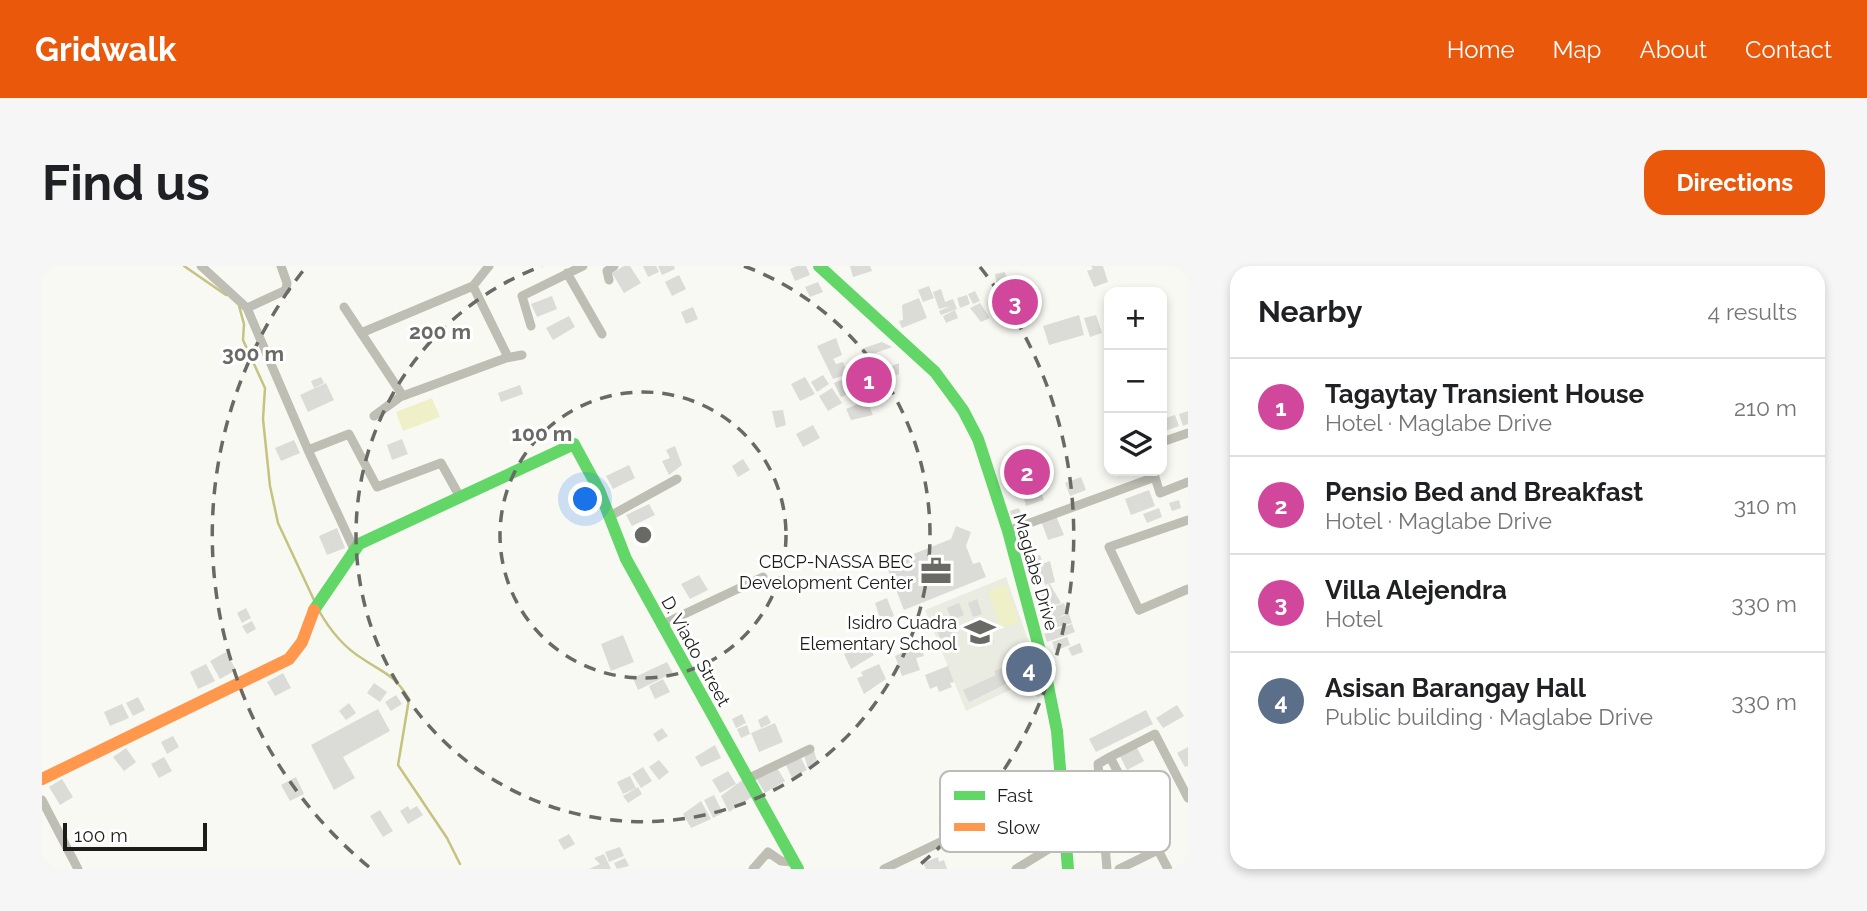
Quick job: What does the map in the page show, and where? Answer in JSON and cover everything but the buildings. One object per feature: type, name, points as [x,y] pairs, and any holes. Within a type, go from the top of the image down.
[{"type":"street","points":[[201,266],[247,308],[354,549]]},
{"type":"street","points":[[247,308],[286,290],[287,282],[281,266]]},
{"type":"street","points":[[361,333],[473,286],[489,266]]},
{"type":"street","points":[[531,326],[522,296],[583,266]]},
{"type":"street","points":[[609,280],[607,271],[614,266]]},
{"type":"street","name":"Maglabe Drive","points":[[819,266],[866,312],[935,372],[963,410],[990,469],[1008,531],[1044,666],[1057,731],[1061,771]]},
{"type":"street","points":[[567,273],[602,334]]},
{"type":"street","points":[[473,286],[508,357]]},
{"type":"street","points":[[344,307],[403,396]]},
{"type":"street","points":[[374,416],[403,396],[508,357],[522,355]]},
{"type":"street","points":[[1167,440],[1188,433]]},
{"type":"street","points":[[42,779],[289,659],[302,642],[310,615],[331,589],[354,549],[365,540],[460,497],[441,463],[377,487],[349,434],[308,450]]},
{"type":"street","name":"D. Viado Street","points":[[460,497],[574,444],[610,516],[626,559],[796,866]]},
{"type":"street","points":[[1008,531],[1149,476]]},
{"type":"street","points":[[1155,476],[1160,493],[1188,482]]},
{"type":"street","points":[[610,516],[677,480]]},
{"type":"street","points":[[1188,520],[1109,547],[1139,610],[1188,589]]},
{"type":"street","points":[[661,625],[763,577]]},
{"type":"street","points":[[1099,771],[1098,764],[1155,734],[1188,798]]},
{"type":"street","points":[[747,779],[810,749]]},
{"type":"street","points":[[1110,757],[1117,771]]},
{"type":"street","points":[[42,800],[78,869]]},
{"type":"street","points":[[884,869],[940,842]]},
{"type":"street","points":[[753,869],[768,852],[781,861],[796,866]]},
{"type":"street","points":[[1016,869],[1044,852]]},
{"type":"street","points":[[1119,869],[1154,852]]},
{"type":"street","points":[[1159,852],[1168,869]]},
{"type":"shaded area","name":"Isidro Cuadra Elementary School","points":[[1006,577],[1033,654],[1013,663],[1022,684],[966,711],[925,610]]},
{"type":"green space","points":[[432,398],[440,417],[403,431],[396,412]]},
{"type":"green space","points":[[1006,584],[1019,622],[1001,628],[988,591]]},
{"type":"waterway","points":[[184,266],[226,295]]},
{"type":"waterway","points":[[239,306],[244,324],[243,340],[265,388],[263,419],[270,486],[278,523],[314,600]]},
{"type":"waterway","points":[[318,609],[343,643],[394,679],[409,699],[398,765],[447,838],[460,864]]},
{"type":"traffic: fast","points":[[819,266],[935,372],[963,410],[978,439],[1008,531],[1044,666],[1057,731],[1060,771]]},
{"type":"traffic: fast","points":[[314,610],[359,544],[574,444],[599,490],[626,559],[798,869]]},
{"type":"traffic: fast","points":[[1067,852],[1068,869]]},
{"type":"traffic: slow","points":[[42,779],[289,659],[302,642],[314,610]]},
{"type":"place","name":"Villa Alejendra","points":[[1015,302]]},
{"type":"place","name":"Tagaytay Transient House","points":[[869,380]]},
{"type":"place","name":"Pensio Bed and Breakfast","points":[[1027,472]]},
{"type":"place","name":"CBCP-NASSA BEC Development Center","points":[[936,571]]},
{"type":"place","name":"Isidro Cuadra Elementary School","points":[[980,632]]},
{"type":"place","name":"Asisan Barangay Hall","points":[[1029,669]]}]
